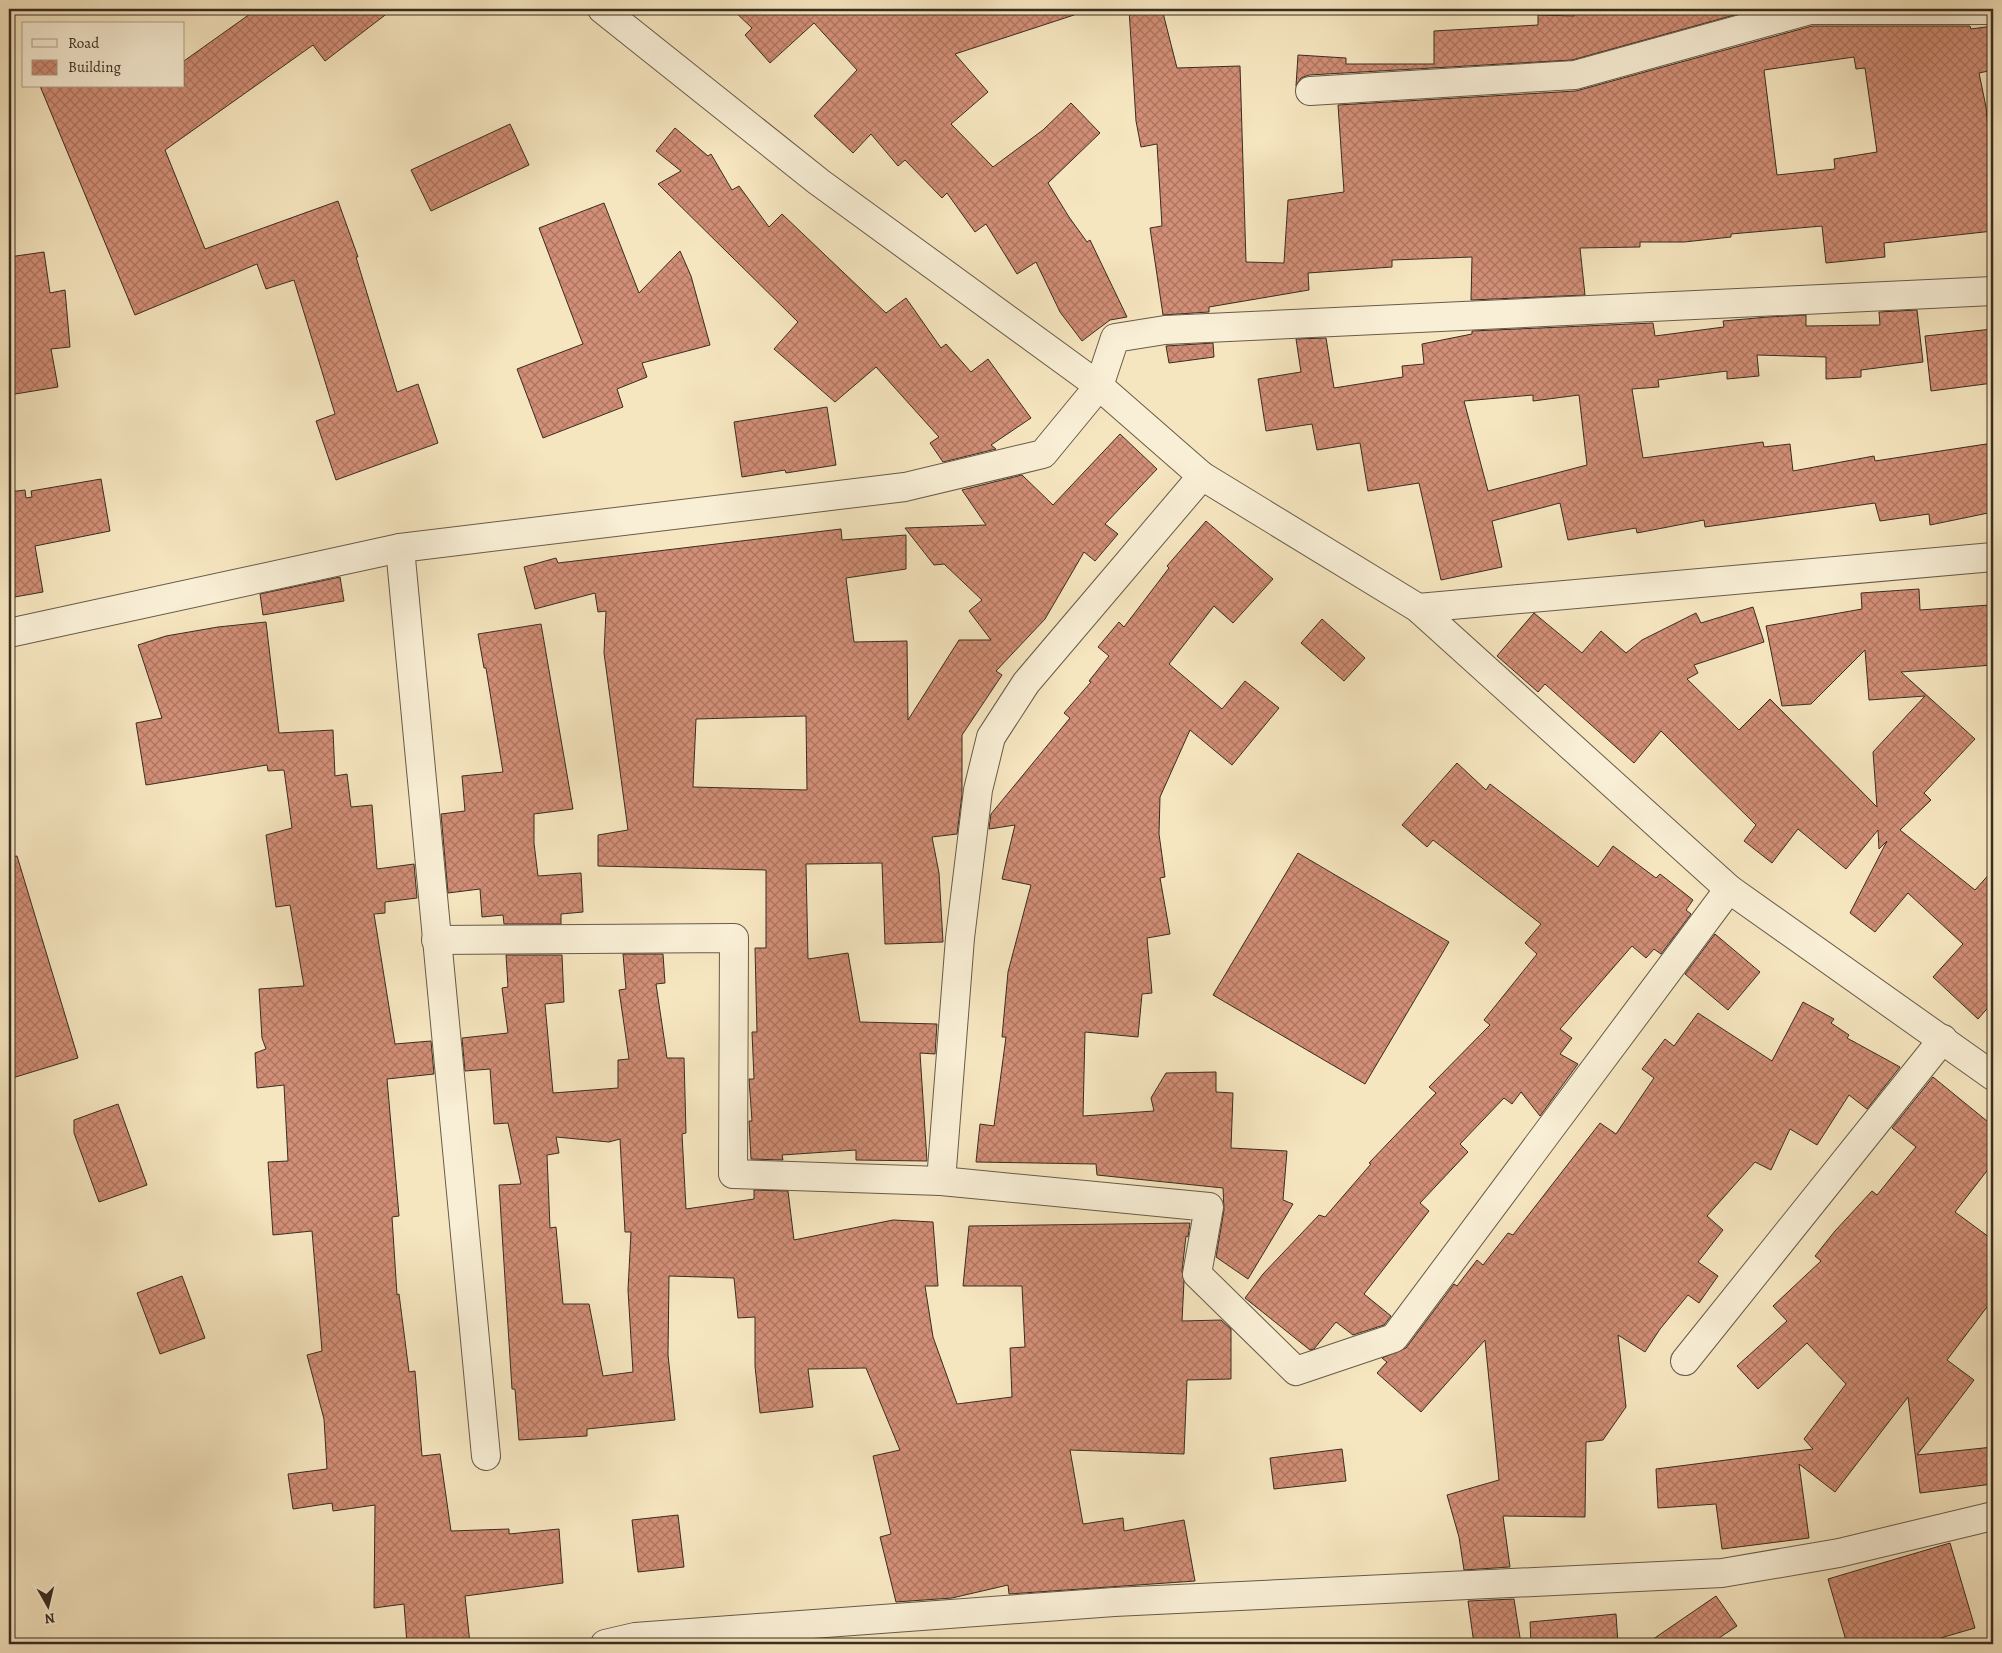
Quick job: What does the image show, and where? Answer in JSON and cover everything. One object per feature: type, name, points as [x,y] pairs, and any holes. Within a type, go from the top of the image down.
[{"type":"street","points":[[602,9],[818,182],[1099,386],[1202,476],[1418,608],[1729,889],[1993,1076]]},
{"type":"street","points":[[1310,91],[1575,74],[1810,10],[1993,10]]},
{"type":"street","points":[[9,633],[400,548],[905,487],[1043,454],[1099,386],[1115,338],[1165,330],[1993,290]]},
{"type":"street","points":[[941,1182],[961,928],[978,790],[991,737],[1026,683],[1202,476]]},
{"type":"street","points":[[400,548],[486,1456]]},
{"type":"street","points":[[1418,608],[1993,557]]},
{"type":"street","points":[[436,940],[734,938],[732,1174],[941,1182],[1209,1207],[1197,1274],[1296,1372],[1394,1338],[1729,889]]},
{"type":"street","points":[[1686,1361],[1943,1039]]},
{"type":"street","points":[[605,1644],[635,1637],[1114,1602],[1722,1574],[1840,1553],[1993,1516]]},
{"type":"building","points":[[257,9],[393,9],[325,61],[313,45],[165,150],[205,249],[338,201],[358,257],[356,257],[397,392],[418,384],[438,443],[336,480],[316,421],[335,414],[294,280],[266,289],[257,264],[135,315],[41,88],[185,88],[185,60]]},
{"type":"building","points":[[732,9],[1073,9],[1074,15],[955,54],[988,92],[951,124],[993,167],[1043,130],[1071,103],[1100,133],[1048,183],[1087,242],[1090,240],[1127,317],[1110,320],[1082,341],[1060,312],[1036,262],[1017,274],[986,224],[975,232],[947,193],[942,198],[905,160],[898,166],[871,134],[853,153],[814,116],[857,70],[814,23],[770,63],[745,35],[752,28]]},
{"type":"building","points":[[1129,9],[1162,9],[1177,68],[1240,66],[1246,262],[1284,263],[1288,200],[1344,192],[1338,105],[1576,91],[1812,26],[1970,26],[1971,29],[1993,26],[1993,70],[1979,73],[1986,107],[1993,188],[1993,231],[1884,243],[1885,257],[1826,263],[1822,226],[1731,234],[1731,237],[1684,242],[1640,242],[1640,247],[1580,248],[1585,295],[1471,300],[1472,257],[1392,260],[1392,267],[1308,273],[1309,290],[1209,307],[1209,312],[1163,315],[1150,228],[1162,226],[1157,144],[1141,147],[1136,121]],"holes":[[[1854,57],[1856,69],[1865,68],[1877,152],[1834,159],[1835,169],[1777,175],[1764,70]]]},
{"type":"building","points":[[1573,9],[1756,9],[1572,60],[1309,75],[1301,78],[1296,86],[1298,55],[1346,58],[1346,64],[1434,64],[1434,31],[1538,25],[1538,15],[1574,16]]},
{"type":"building","points":[[510,124],[529,165],[431,211],[411,170]]},
{"type":"building","points":[[675,128],[708,156],[711,154],[732,190],[739,186],[769,227],[782,214],[886,313],[906,298],[941,348],[946,344],[971,372],[988,359],[1031,418],[991,445],[996,449],[943,462],[930,443],[939,437],[876,367],[835,402],[774,349],[798,322],[658,184],[681,171],[656,151]]},
{"type":"building","points":[[604,203],[639,293],[680,251],[691,276],[710,345],[642,363],[647,377],[617,389],[623,407],[543,438],[517,369],[583,344],[539,228]]},
{"type":"building","points":[[44,252],[50,293],[65,290],[70,347],[51,349],[58,387],[9,395],[9,257]]},
{"type":"building","points":[[1917,310],[1923,362],[1861,370],[1861,377],[1826,379],[1826,357],[1757,355],[1759,376],[1727,379],[1727,371],[1658,380],[1659,387],[1632,389],[1643,458],[1763,442],[1764,447],[1790,444],[1793,471],[1874,456],[1875,461],[1993,443],[1993,512],[1930,525],[1929,514],[1880,521],[1875,503],[1705,527],[1704,520],[1637,533],[1636,528],[1568,540],[1560,503],[1492,521],[1502,567],[1441,580],[1419,483],[1368,491],[1360,443],[1317,450],[1312,424],[1266,431],[1258,379],[1301,372],[1296,339],[1326,338],[1334,388],[1403,377],[1402,366],[1424,364],[1422,344],[1472,334],[1472,331],[1653,323],[1655,336],[1724,327],[1723,321],[1806,315],[1806,326],[1880,325],[1879,312]],"holes":[[[1533,395],[1533,401],[1579,395],[1587,465],[1488,491],[1464,401]]]},
{"type":"building","points":[[1993,329],[1993,383],[1931,391],[1925,336]]},
{"type":"building","points":[[1213,343],[1214,357],[1169,363],[1166,346]]},
{"type":"building","points":[[827,407],[836,465],[786,473],[785,470],[742,477],[734,422]]},
{"type":"building","points":[[1120,434],[1157,469],[1105,524],[1118,534],[1095,561],[1084,552],[1045,619],[996,671],[1002,675],[962,735],[962,795],[957,834],[932,837],[939,873],[943,942],[885,944],[882,863],[806,864],[808,959],[848,953],[860,1022],[937,1024],[935,1054],[920,1053],[927,1161],[856,1160],[856,1150],[782,1155],[783,1160],[751,1159],[749,1121],[752,1121],[749,1079],[754,1079],[752,1032],[757,1032],[755,948],[766,948],[766,870],[598,866],[598,835],[628,830],[604,653],[606,611],[598,612],[595,593],[535,609],[524,567],[556,558],[558,563],[841,529],[842,540],[906,535],[906,569],[846,578],[854,642],[907,641],[908,720],[959,640],[991,640],[969,611],[982,600],[944,564],[934,565],[905,528],[986,525],[962,490],[1022,475],[1053,505]],"holes":[[[806,716],[807,790],[693,787],[696,719]]]},
{"type":"building","points":[[101,479],[110,531],[35,546],[43,592],[9,598],[9,492],[25,490],[26,498],[32,497],[31,491]]},
{"type":"building","points":[[1206,521],[1273,579],[1233,623],[1214,606],[1169,664],[1222,709],[1245,681],[1279,708],[1232,765],[1190,730],[1160,797],[1159,834],[1165,877],[1160,878],[1170,934],[1147,938],[1152,993],[1142,994],[1138,1037],[1085,1032],[1083,1116],[1154,1111],[1151,1098],[1166,1073],[1216,1072],[1216,1092],[1233,1093],[1231,1148],[1287,1151],[1283,1200],[1293,1204],[1248,1279],[1216,1257],[1224,1210],[1223,1188],[1097,1175],[1096,1164],[976,1162],[980,1124],[994,1126],[1006,1037],[1002,1037],[1008,972],[1031,885],[1002,879],[1015,825],[989,829],[991,814],[1070,718],[1064,713],[1091,682],[1089,681],[1109,656],[1098,647],[1119,622],[1124,627],[1169,568],[1167,566]]},
{"type":"building","points":[[340,577],[344,601],[263,615],[260,594]]},
{"type":"building","points":[[1919,589],[1920,610],[1989,605],[1993,665],[1901,672],[1975,739],[1924,793],[1931,800],[1900,830],[1975,890],[1993,870],[1993,1002],[1978,1019],[1933,977],[1963,944],[1908,893],[1875,932],[1850,913],[1887,841],[1879,849],[1878,830],[1846,869],[1798,829],[1772,863],[1744,841],[1756,825],[1661,731],[1634,763],[1545,684],[1538,692],[1497,656],[1534,613],[1582,653],[1601,631],[1626,653],[1642,640],[1696,613],[1701,623],[1753,607],[1764,642],[1694,665],[1698,673],[1687,679],[1739,730],[1770,699],[1877,807],[1873,752],[1925,696],[1869,700],[1865,650],[1811,704],[1782,706],[1766,626],[1862,609],[1861,593]]},
{"type":"building","points":[[1322,619],[1365,658],[1344,681],[1301,643]]},
{"type":"building","points":[[266,622],[279,733],[333,730],[335,776],[347,774],[351,807],[372,805],[377,869],[414,864],[417,898],[385,902],[385,913],[374,914],[395,1044],[431,1041],[434,1074],[387,1079],[399,1216],[392,1217],[397,1295],[399,1294],[409,1372],[415,1371],[422,1456],[440,1454],[451,1531],[509,1529],[509,1534],[559,1529],[563,1583],[465,1596],[470,1644],[407,1644],[404,1604],[374,1608],[375,1505],[333,1511],[332,1503],[293,1509],[288,1474],[327,1469],[324,1419],[307,1355],[322,1351],[312,1231],[273,1235],[268,1162],[288,1161],[284,1085],[257,1088],[255,1053],[266,1049],[262,1038],[259,989],[304,986],[290,905],[276,907],[266,835],[292,828],[284,770],[268,771],[267,765],[146,785],[136,723],[162,718],[138,645],[166,636],[218,627]]},
{"type":"building","points":[[541,624],[573,809],[534,814],[534,843],[538,876],[581,873],[583,912],[561,914],[561,924],[504,924],[503,915],[482,917],[480,889],[448,893],[441,814],[465,811],[462,776],[503,772],[486,668],[484,668],[478,634]]},
{"type":"building","points":[[1457,763],[1486,790],[1490,784],[1598,867],[1613,846],[1656,878],[1660,874],[1693,900],[1686,910],[1691,914],[1661,954],[1654,949],[1646,958],[1632,946],[1560,1029],[1572,1038],[1560,1054],[1578,1064],[1540,1116],[1521,1092],[1512,1104],[1504,1098],[1460,1144],[1468,1152],[1420,1203],[1429,1211],[1364,1294],[1391,1316],[1384,1325],[1353,1335],[1336,1322],[1314,1349],[1310,1350],[1245,1298],[1263,1274],[1319,1215],[1325,1217],[1371,1164],[1369,1163],[1436,1093],[1429,1087],[1490,1025],[1484,1020],[1537,954],[1525,943],[1541,924],[1433,840],[1427,847],[1402,825]]},
{"type":"building","points":[[1298,853],[1449,942],[1365,1084],[1213,995]]},
{"type":"building","points":[[17,856],[78,1058],[9,1079],[9,857]]},
{"type":"building","points":[[1715,934],[1760,972],[1728,1010],[1685,974]]},
{"type":"building","points":[[623,954],[663,954],[665,983],[656,984],[667,1058],[684,1058],[686,1133],[682,1134],[686,1209],[754,1199],[754,1190],[788,1191],[794,1240],[893,1220],[933,1222],[938,1286],[925,1286],[933,1337],[957,1404],[1012,1397],[1010,1348],[1025,1347],[1022,1286],[963,1286],[969,1226],[1190,1223],[1188,1237],[1186,1236],[1182,1271],[1184,1281],[1182,1321],[1221,1320],[1231,1329],[1231,1379],[1187,1380],[1184,1454],[1070,1450],[1083,1524],[1123,1518],[1124,1531],[1184,1520],[1195,1581],[1009,1594],[1008,1585],[952,1598],[896,1602],[880,1537],[891,1534],[873,1456],[900,1450],[866,1368],[808,1369],[813,1407],[760,1413],[755,1366],[755,1317],[738,1318],[734,1278],[669,1276],[668,1355],[675,1420],[587,1429],[587,1436],[519,1440],[515,1389],[512,1389],[499,1185],[521,1184],[508,1123],[494,1124],[490,1069],[465,1071],[462,1038],[508,1033],[502,988],[508,987],[506,955],[562,955],[564,1002],[545,1004],[553,1093],[618,1088],[618,1060],[629,1059],[619,990],[626,989]],"holes":[[[556,1137],[609,1142],[620,1139],[625,1232],[631,1232],[628,1290],[633,1372],[603,1376],[589,1304],[563,1304],[556,1227],[550,1228],[547,1155],[559,1153]]]},
{"type":"building","points":[[1803,1002],[1834,1019],[1831,1023],[1849,1035],[1847,1038],[1900,1067],[1867,1109],[1849,1095],[1817,1145],[1790,1129],[1771,1170],[1755,1162],[1707,1216],[1723,1230],[1698,1262],[1718,1276],[1699,1303],[1688,1295],[1660,1329],[1645,1352],[1618,1335],[1626,1407],[1603,1440],[1586,1442],[1585,1517],[1503,1516],[1510,1567],[1464,1570],[1459,1537],[1447,1495],[1499,1480],[1485,1340],[1421,1412],[1377,1373],[1387,1362],[1382,1358],[1406,1348],[1454,1284],[1457,1286],[1477,1260],[1483,1265],[1508,1233],[1513,1235],[1600,1123],[1616,1134],[1654,1078],[1642,1069],[1665,1039],[1674,1046],[1698,1013],[1772,1061]]},
{"type":"building","points":[[1933,1077],[1993,1126],[1993,1163],[1955,1212],[1993,1240],[1993,1299],[1947,1360],[1974,1380],[1917,1455],[1993,1447],[1993,1484],[1920,1493],[1908,1397],[1835,1492],[1799,1464],[1809,1538],[1722,1549],[1716,1504],[1658,1508],[1656,1469],[1813,1449],[1804,1439],[1846,1384],[1807,1343],[1758,1389],[1737,1366],[1787,1321],[1773,1306],[1821,1261],[1815,1256],[1835,1231],[1872,1191],[1877,1195],[1916,1147],[1892,1128]]},
{"type":"building","points":[[118,1104],[147,1185],[99,1202],[74,1133],[74,1120]]},
{"type":"building","points":[[182,1276],[205,1338],[160,1354],[137,1293]]},
{"type":"building","points":[[1342,1449],[1346,1481],[1274,1489],[1270,1458]]},
{"type":"building","points":[[678,1515],[684,1567],[638,1572],[632,1520]]},
{"type":"building","points":[[1950,1543],[1975,1628],[1920,1644],[1847,1644],[1828,1579]]},
{"type":"building","points":[[1716,1596],[1737,1626],[1710,1644],[1646,1644]]},
{"type":"building","points":[[1514,1599],[1521,1644],[1474,1644],[1468,1601]]},
{"type":"building","points":[[1616,1614],[1618,1644],[1531,1644],[1530,1622]]}]
